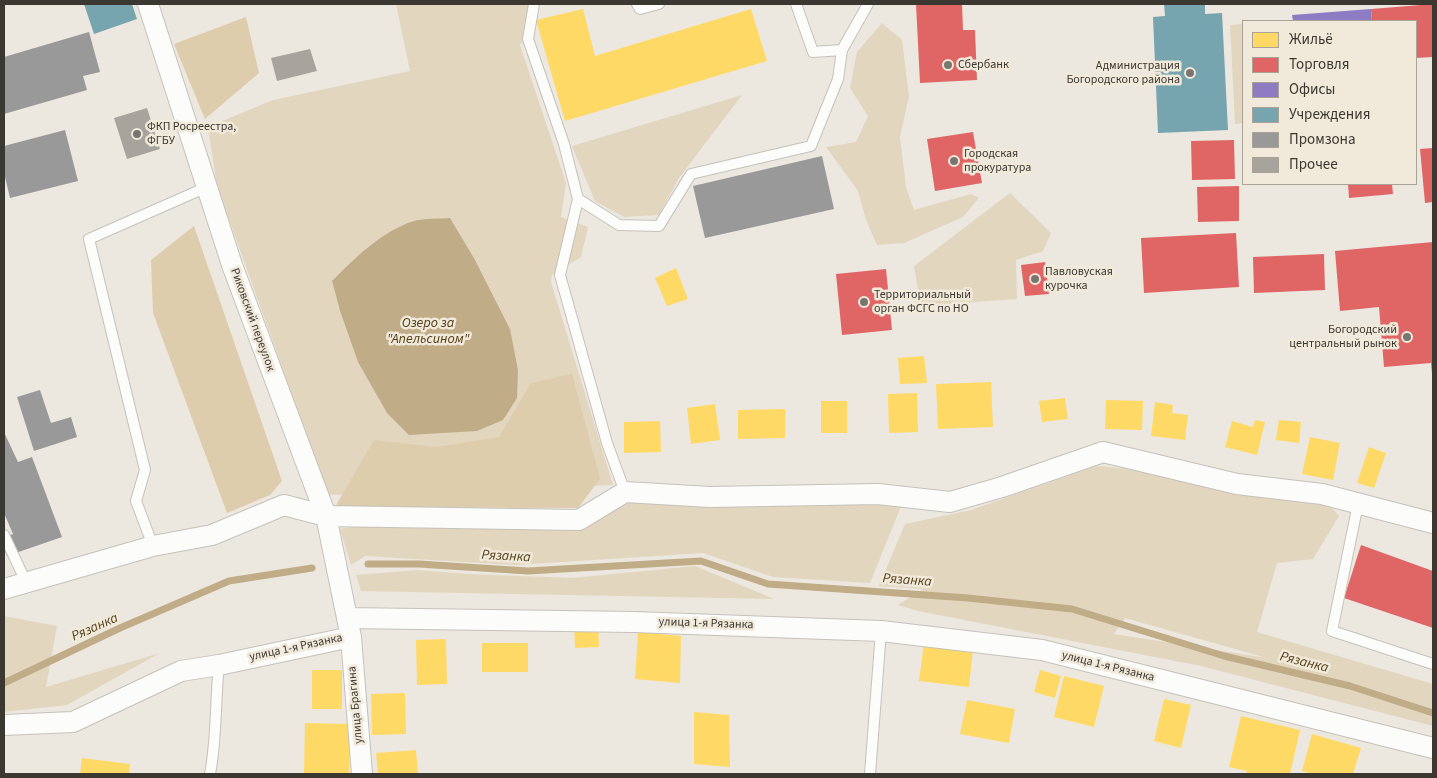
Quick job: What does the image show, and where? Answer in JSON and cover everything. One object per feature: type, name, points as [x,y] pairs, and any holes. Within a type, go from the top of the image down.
[{"type":"street","name":"Риковский переулок","points":[[148,4],[232,265],[326,516],[349,627]]},
{"type":"street","points":[[4,589],[153,546],[212,536],[284,505],[326,516],[579,520],[625,492],[710,497],[878,494],[950,502],[1002,487],[1102,452],[1237,484],[1322,494],[1433,523]]},
{"type":"street","name":"улица 1-я Рязанка","points":[[4,725],[73,722],[181,671],[219,665],[349,627],[634,622],[881,631],[1042,650],[1433,748]]},
{"type":"street","name":"улица Брагина","points":[[349,627],[362,774]]},
{"type":"lane","points":[[534,4],[528,39],[564,144],[578,199],[560,275],[607,443],[625,492]]},
{"type":"lane","points":[[637,4],[640,9],[660,4]]},
{"type":"lane","points":[[796,4],[813,52],[842,50]]},
{"type":"lane","points":[[578,199],[619,225],[659,226],[691,174],[811,146],[838,79],[842,50],[868,4]]},
{"type":"lane","points":[[153,546],[136,501],[145,470],[89,240],[207,187]]},
{"type":"lane","points":[[1358,504],[1332,631],[1433,664]]},
{"type":"lane","points":[[4,535],[26,582]]},
{"type":"lane","points":[[870,774],[881,631]]},
{"type":"lane","points":[[210,774],[214,750],[219,665]]},
{"type":"shaded area","points":[[396,4],[532,4],[536,20],[520,45],[566,183],[561,217],[588,227],[581,257],[552,275],[551,282],[613,485],[328,495],[217,186],[208,127],[273,100],[410,71]],"holes":[[[450,218],[474,258],[510,329],[358,362],[340,311],[332,281],[347,266],[388,233]]]},
{"type":"shaded area","points":[[246,17],[259,73],[205,119],[174,44]]},
{"type":"shaded area","points":[[882,23],[902,40],[909,96],[900,137],[906,187],[914,210],[971,194],[979,198],[963,217],[904,243],[877,245],[866,220],[858,191],[826,147],[856,142],[868,116],[850,88],[857,52]]},
{"type":"shaded area","points":[[1242,24],[1242,123],[1235,124],[1230,25]]},
{"type":"shaded area","points":[[742,95],[679,178],[659,215],[624,217],[595,201],[572,146]]},
{"type":"shaded area","points":[[1010,193],[1051,233],[1043,251],[1016,260],[1017,299],[921,306],[914,266]]},
{"type":"shaded area","points":[[194,226],[282,481],[270,495],[227,513],[153,313],[151,260]]},
{"type":"shaded area","points":[[572,374],[600,479],[578,508],[335,507],[374,440],[436,447],[499,437],[531,383]]},
{"type":"shaded area","points":[[1096,466],[1155,471],[1262,497],[1328,503],[1339,516],[1313,559],[1277,563],[1257,632],[1433,684],[1433,726],[1201,666],[918,611],[898,605],[923,589],[879,586],[905,524],[971,510]],"holes":[[[1125,618],[1267,658],[1114,634]]]},
{"type":"shaded area","points":[[875,494],[902,504],[870,583],[773,577],[703,553],[515,565],[365,556],[351,565],[340,529],[370,524],[582,526],[629,503],[759,505]]},
{"type":"shaded area","points":[[695,566],[774,599],[361,591],[356,575],[417,570],[572,578]]},
{"type":"shaded area","points":[[4,616],[57,626],[46,687],[160,653],[67,705],[4,712]]},
{"type":"water","name":"Озеро за \"Апельсином\"","points":[[450,218],[474,258],[510,329],[518,370],[517,398],[503,420],[477,431],[409,435],[387,413],[358,362],[340,311],[332,281],[380,238],[391,231],[414,221]]},
{"type":"building: Жильё","points":[[583,9],[595,56],[751,9],[767,61],[565,121],[536,20]]},
{"type":"building: Жильё","points":[[676,268],[688,299],[667,306],[655,278]]},
{"type":"building: Жильё","points":[[924,356],[927,383],[900,384],[898,358]]},
{"type":"building: Жильё","points":[[991,382],[993,427],[938,429],[936,384]]},
{"type":"building: Жильё","points":[[917,393],[918,432],[889,433],[888,394]]},
{"type":"building: Жильё","points":[[1065,398],[1068,419],[1042,422],[1039,401]]},
{"type":"building: Жильё","points":[[1106,400],[1143,401],[1142,430],[1105,429]]},
{"type":"building: Жильё","points":[[821,401],[847,401],[847,433],[821,433]]},
{"type":"building: Жильё","points":[[1155,402],[1173,405],[1172,413],[1188,415],[1185,440],[1151,436]]},
{"type":"building: Жильё","points":[[715,404],[720,440],[691,444],[687,408]]},
{"type":"building: Жильё","points":[[785,409],[785,438],[738,439],[738,410]]},
{"type":"building: Жильё","points":[[1255,420],[1265,422],[1257,455],[1225,447],[1232,421],[1253,427]]},
{"type":"building: Жильё","points":[[1279,420],[1301,422],[1299,443],[1276,440]]},
{"type":"building: Жильё","points":[[660,421],[661,452],[624,453],[624,422]]},
{"type":"building: Жильё","points":[[1310,437],[1340,443],[1333,480],[1302,474]]},
{"type":"building: Жильё","points":[[1369,447],[1386,453],[1374,488],[1357,483]]},
{"type":"building: Жильё","points":[[598,622],[599,647],[575,648],[574,623]]},
{"type":"building: Жильё","points":[[638,632],[681,636],[680,683],[635,679]]},
{"type":"building: Жильё","points":[[446,639],[447,684],[417,685],[416,640]]},
{"type":"building: Жильё","points":[[482,643],[528,643],[528,672],[482,672]]},
{"type":"building: Жильё","points":[[924,643],[973,649],[969,687],[919,681]]},
{"type":"building: Жильё","points":[[312,670],[342,670],[342,709],[312,709]]},
{"type":"building: Жильё","points":[[1040,670],[1061,676],[1055,698],[1034,692]]},
{"type":"building: Жильё","points":[[1064,676],[1104,686],[1094,727],[1054,717]]},
{"type":"building: Жильё","points":[[405,693],[406,734],[372,735],[371,694]]},
{"type":"building: Жильё","points":[[1164,699],[1191,705],[1181,748],[1154,741]]},
{"type":"building: Жильё","points":[[967,700],[1015,709],[1009,743],[960,734]]},
{"type":"building: Жильё","points":[[694,712],[729,715],[730,767],[694,764]]},
{"type":"building: Жильё","points":[[1241,716],[1300,730],[1290,774],[1246,774],[1247,771],[1229,767]]},
{"type":"building: Жильё","points":[[305,723],[350,724],[349,774],[304,774]]},
{"type":"building: Жильё","points":[[1312,734],[1361,748],[1353,774],[1313,774],[1302,771]]},
{"type":"building: Жильё","points":[[416,750],[418,774],[378,774],[376,753]]},
{"type":"building: Жильё","points":[[82,758],[130,764],[129,774],[80,774]]},
{"type":"building: Торговля","points":[[916,4],[962,4],[963,30],[975,30],[977,80],[920,83]]},
{"type":"building: Торговля","points":[[1433,4],[1433,57],[1417,58],[1417,20],[1372,20],[1371,9]]},
{"type":"building: Торговля","name":"Городская прокуратура","points":[[973,132],[982,183],[935,191],[927,139]]},
{"type":"building: Торговля","points":[[1234,140],[1235,179],[1192,180],[1191,141]]},
{"type":"building: Торговля","points":[[1433,148],[1433,202],[1425,203],[1420,149]]},
{"type":"building: Торговля","points":[[1348,185],[1392,185],[1393,194],[1349,198]]},
{"type":"building: Торговля","points":[[1239,186],[1239,221],[1198,222],[1197,187]]},
{"type":"building: Торговля","points":[[1236,233],[1239,287],[1144,293],[1141,238]]},
{"type":"building: Торговля","name":"Богородский центральный рынок","points":[[1433,242],[1433,374],[1431,363],[1384,367],[1379,307],[1340,311],[1335,251]]},
{"type":"building: Торговля","points":[[1324,254],[1325,290],[1254,293],[1253,257]]},
{"type":"building: Торговля","name":"Павловуская курочка","points":[[1045,262],[1049,294],[1025,296],[1021,265]]},
{"type":"building: Торговля","name":"Территориальный орган ФСГС по НО","points":[[886,269],[892,330],[842,335],[836,274]]},
{"type":"building: Торговля","points":[[1361,545],[1433,571],[1433,628],[1344,598]]},
{"type":"building: Офисы","points":[[1371,9],[1372,20],[1293,20],[1292,15]]},
{"type":"building: Учреждения","points":[[84,4],[132,4],[137,19],[94,34]]},
{"type":"building: Учреждения","name":"Администрация Богородского района","points":[[1164,4],[1205,4],[1205,14],[1222,13],[1228,130],[1158,133],[1153,17],[1165,16]]},
{"type":"building: Промзона","points":[[89,32],[100,72],[83,76],[87,90],[4,114],[4,57]]},
{"type":"building: Промзона","points":[[65,130],[78,181],[10,198],[4,173],[4,146]]},
{"type":"building: Промзона","points":[[822,156],[834,209],[705,238],[693,186]]},
{"type":"building: Промзона","points":[[40,390],[51,423],[71,417],[77,437],[34,451],[17,397]]},
{"type":"building: Промзона","points":[[4,432],[18,462],[32,457],[62,537],[7,556],[4,549],[4,537],[13,534],[4,513]]},
{"type":"building: Прочее","points":[[310,49],[317,71],[277,81],[271,58]]},
{"type":"building: Прочее","name":"ФКП Росреестра, ФГБУ","points":[[147,108],[160,149],[127,159],[114,118]]},
{"type":"waterway","name":"Рязанка","points":[[368,564],[419,564],[528,571],[701,561],[768,584],[968,598],[1072,609],[1224,656],[1350,686],[1433,713]]},
{"type":"waterway","name":"Рязанка","points":[[4,683],[120,628],[229,581],[312,568]]},
{"type":"place","name":"Сбербанк","points":[[948,65]]},
{"type":"place","name":"Администрация Богородского района","points":[[1190,73]]},
{"type":"place","name":"ФКП Росреестра, ФГБУ","points":[[137,134]]},
{"type":"place","name":"Городская прокуратура","points":[[954,161]]},
{"type":"place","name":"Павловуская курочка","points":[[1035,279]]},
{"type":"place","name":"Территориальный орган ФСГС по НО","points":[[864,302]]},
{"type":"place","name":"Богородский центральный рынок","points":[[1407,337]]}]
